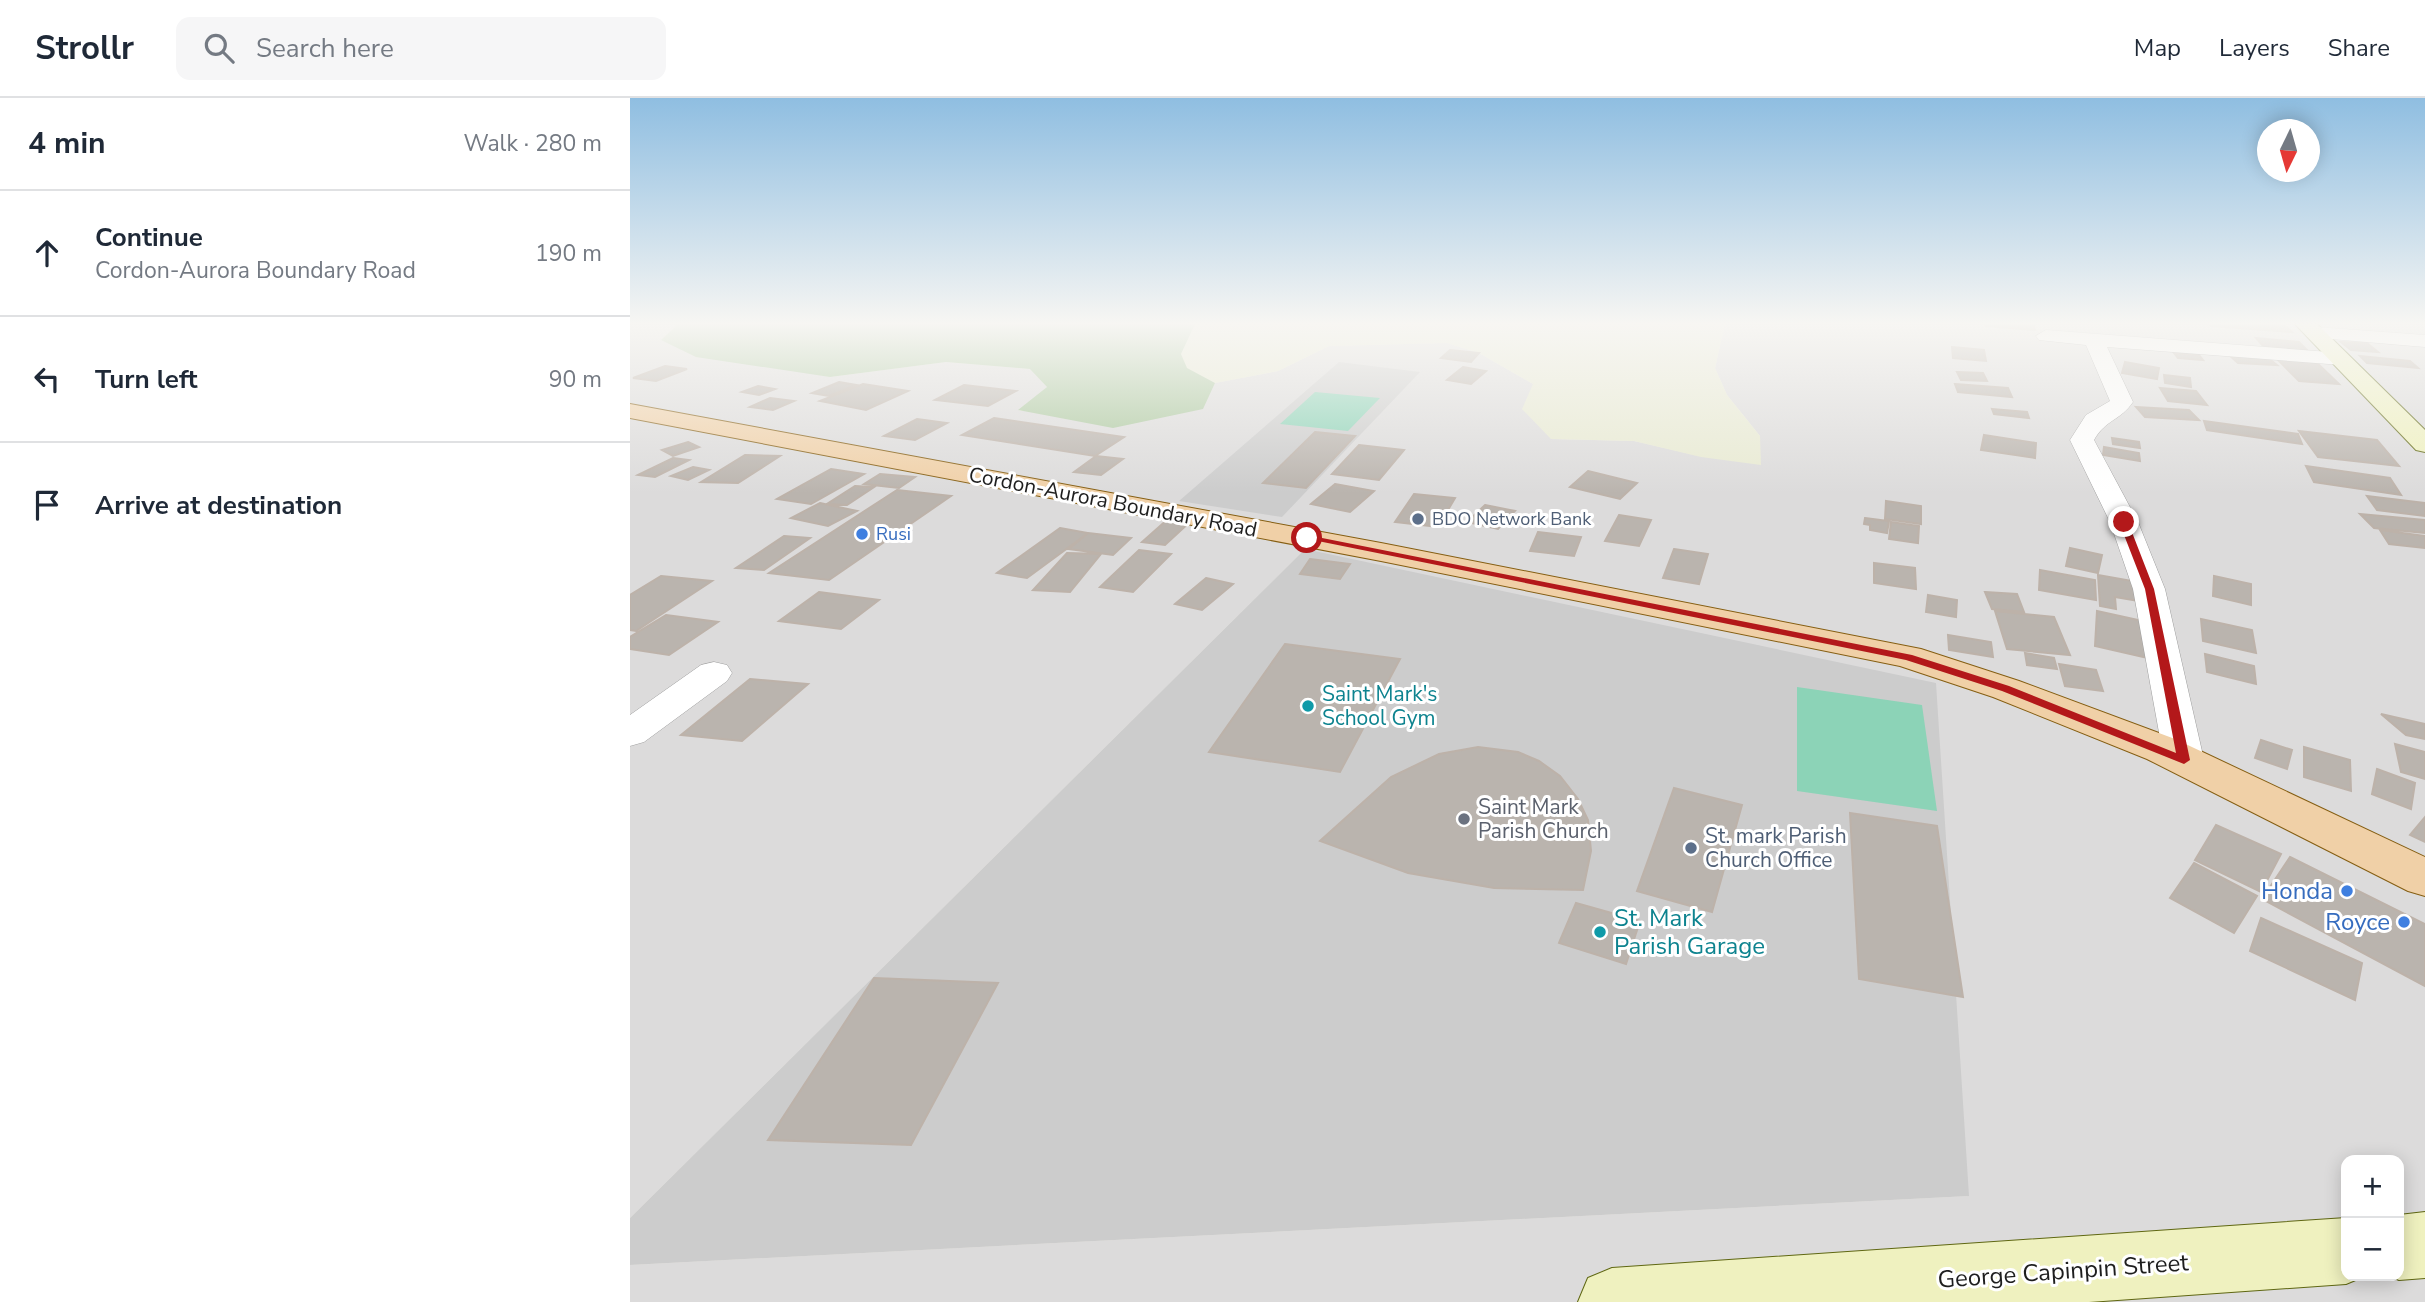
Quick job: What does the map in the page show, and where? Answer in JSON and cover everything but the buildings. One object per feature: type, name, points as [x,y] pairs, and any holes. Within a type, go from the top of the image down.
[{"type":"main road","points":[[2363,380],[2421,437]]},
{"type":"main road","name":"Cordon-Aurora Boundary Road","points":[[630,411],[1381,552],[1908,657],[2006,689],[2184,760],[2425,878]]},
{"type":"main road","points":[[2404,1247],[2425,1245]]},
{"type":"main road","name":"George Capinpin Street","points":[[1612,1302],[2341,1251]]},
{"type":"street","points":[[2112,380],[2122,402],[2112,412],[2094,420],[2082,440],[2124,522],[2150,589],[2184,760]]},
{"type":"street","points":[[630,733],[714,673]]},
{"type":"shaded area","points":[[630,380],[1041,380],[1047,387],[1019,411],[1202,409],[1215,383],[1230,380],[1526,380],[1533,384],[1551,439],[1634,441],[1695,455],[1760,436],[1727,395],[1720,380],[2425,380],[2425,1302],[630,1302],[630,1265],[1969,1196],[1305,549],[630,1218]]},
{"type":"shaded area","points":[[1318,380],[1412,380],[1282,517],[1179,501]]},
{"type":"shaded area","points":[[1305,549],[1936,683],[1969,1196],[630,1265],[630,1218]]},
{"type":"green space","points":[[1041,380],[1210,380],[1215,383],[1203,409],[1113,428],[1018,410],[1047,387]]},
{"type":"green space","points":[[1526,380],[1720,380],[1727,395],[1760,436],[1761,465],[1701,457],[1634,441],[1551,439],[1522,409],[1533,384]]},
{"type":"green space","points":[[1315,392],[1380,398],[1348,431],[1280,424]]},
{"type":"green space","points":[[1797,687],[1922,705],[1937,811],[1797,791]]},
{"type":"place","name":"BDO Network Bank","points":[[1418,519]]},
{"type":"place","name":"Rusi","points":[[862,534]]},
{"type":"place","name":"Saint Mark's School Gym","points":[[1308,706]]},
{"type":"place","name":"Saint Mark Parish Church","points":[[1464,819]]},
{"type":"place","name":"St. mark Parish Church Office","points":[[1691,848]]},
{"type":"place","name":"Honda","points":[[2347,891]]},
{"type":"place","name":"Royce","points":[[2404,922]]},
{"type":"place","name":"St. Mark Parish Garage","points":[[1600,932]]},
{"type":"route","points":[[1307,538],[1908,657],[2006,689],[2184,760],[2150,589],[2124,522]]}]
